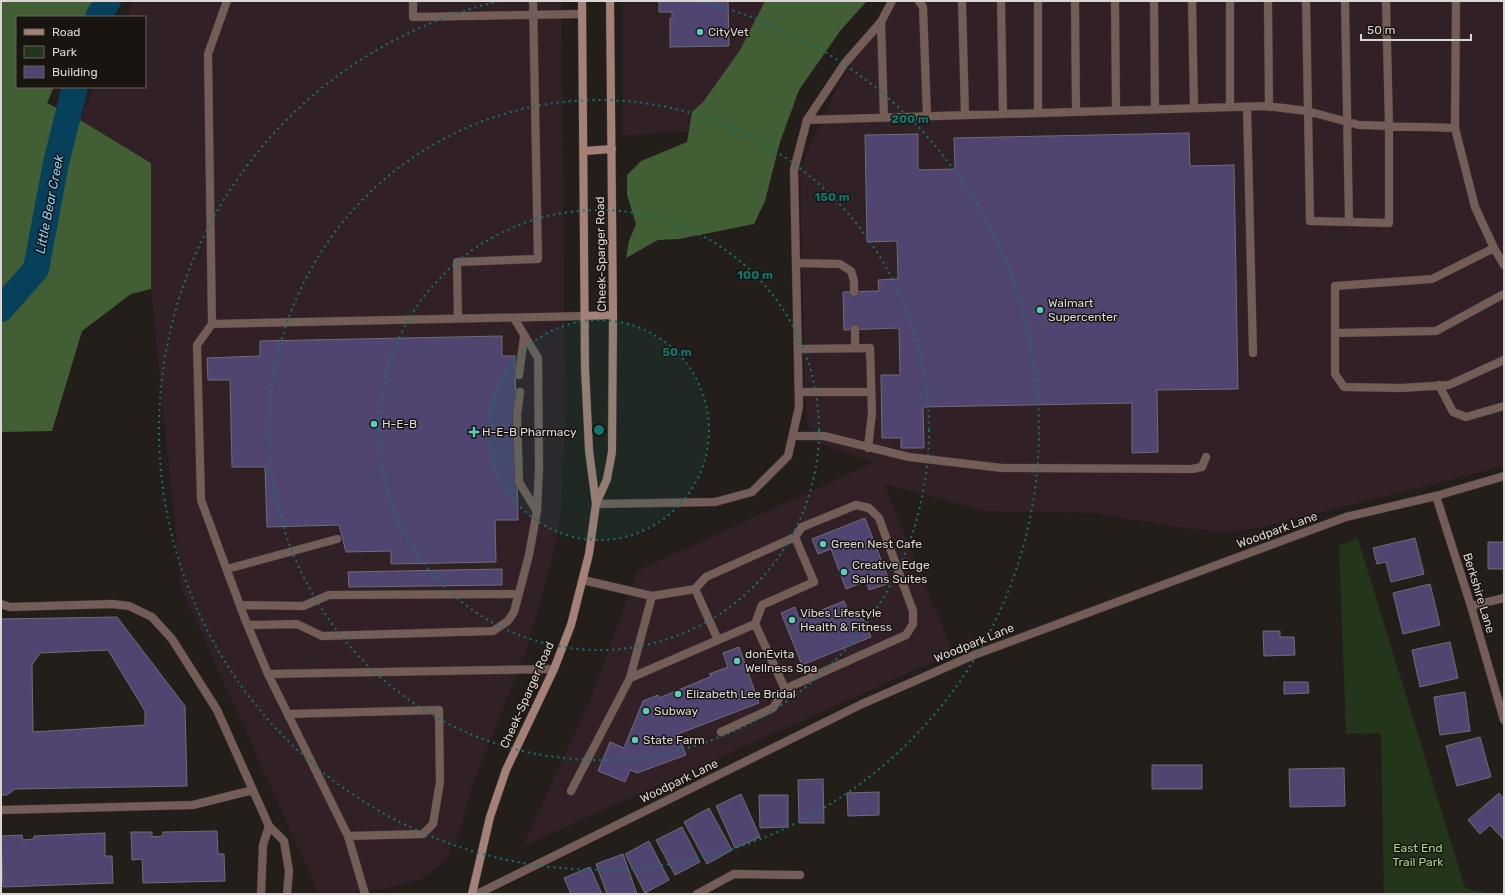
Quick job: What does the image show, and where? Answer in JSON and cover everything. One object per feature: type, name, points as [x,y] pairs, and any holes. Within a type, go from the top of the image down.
[{"type":"main road","name":"Cheek-Sparger Road","points":[[472,894],[490,817],[506,770],[554,669],[571,625],[589,554],[596,504],[589,450],[585,368],[582,1]]},
{"type":"main road","name":"Cheek-Sparger Road","points":[[596,504],[607,479],[612,452],[613,315],[610,1]]},
{"type":"main road","points":[[584,151],[612,149]]},
{"type":"main road","points":[[585,316],[613,315]]},
{"type":"street","points":[[227,1],[208,54],[212,324],[197,345],[201,500],[240,605],[268,674],[348,836],[365,894]]},
{"type":"street","points":[[413,1],[413,16],[582,14]]},
{"type":"street","points":[[458,319],[457,262],[538,259],[533,1]]},
{"type":"street","points":[[596,504],[715,502],[752,492],[788,456],[799,407],[794,170],[807,120],[845,63],[881,22],[892,1]]},
{"type":"street","points":[[920,1],[923,7],[927,116]]},
{"type":"street","points":[[962,1],[965,115]]},
{"type":"street","points":[[1001,1],[1003,114]]},
{"type":"street","points":[[1038,1],[1038,113]]},
{"type":"street","points":[[1074,1],[1076,112]]},
{"type":"street","points":[[1115,1],[1116,111]]},
{"type":"street","points":[[1154,1],[1155,110]]},
{"type":"street","points":[[1192,1],[1194,108]]},
{"type":"street","points":[[1230,1],[1230,107]]},
{"type":"street","points":[[1268,1],[1269,106]]},
{"type":"street","points":[[1306,1],[1310,222],[1389,223],[1389,126],[1386,1]]},
{"type":"street","points":[[1345,1],[1349,222]]},
{"type":"street","points":[[1456,1],[1456,128],[1475,207],[1494,248],[1504,265]]},
{"type":"street","points":[[881,22],[884,118]]},
{"type":"street","points":[[807,120],[1269,106],[1307,111],[1359,125],[1456,128]]},
{"type":"street","points":[[1247,107],[1253,353]]},
{"type":"street","points":[[1494,248],[1432,279],[1335,286],[1335,374],[1344,386],[1402,388],[1449,385],[1504,360]]},
{"type":"street","points":[[796,263],[840,264],[851,271],[854,281],[854,292]]},
{"type":"street","points":[[1335,333],[1436,331],[1504,294]]},
{"type":"street","points":[[212,324],[585,316]]},
{"type":"street","points":[[248,625],[297,624],[322,636],[493,631],[508,621],[514,612],[529,556],[537,511],[539,468],[538,358],[524,337],[514,318]]},
{"type":"street","points":[[855,329],[855,348]]},
{"type":"street","points":[[519,375],[524,337]]},
{"type":"street","points":[[798,349],[870,348],[872,413],[868,448]]},
{"type":"street","points":[[1440,385],[1453,412],[1466,417],[1504,406]]},
{"type":"street","points":[[520,392],[517,415],[519,482],[537,511]]},
{"type":"street","points":[[799,392],[871,392]]},
{"type":"street","points":[[793,436],[824,436],[909,457],[1002,468],[1192,469],[1202,467],[1206,457]]},
{"type":"street","name":"Woodpark Lane","points":[[477,894],[862,704],[974,654],[1346,517],[1436,496],[1504,476]]},
{"type":"street","name":"Berkshire Lane","points":[[1436,496],[1471,606],[1504,720]]},
{"type":"street","points":[[583,580],[652,596],[695,589],[706,577],[795,537],[802,527],[856,505],[869,508],[879,518],[913,610],[913,624],[906,635],[784,689],[773,708],[721,732]]},
{"type":"street","points":[[784,689],[755,624],[762,605],[814,582],[795,537]]},
{"type":"street","points":[[227,569],[337,539]]},
{"type":"street","points":[[695,589],[718,640]]},
{"type":"street","points":[[240,605],[303,606],[329,595],[519,594]]},
{"type":"street","points":[[571,791],[630,678],[652,596]]},
{"type":"street","points":[[1471,606],[1504,598]]},
{"type":"street","points":[[1,604],[10,606],[112,604],[129,606],[152,617],[172,639],[217,710],[269,826],[284,841],[289,871],[287,894]]},
{"type":"street","points":[[630,678],[755,624]]},
{"type":"street","points":[[268,674],[554,669]]},
{"type":"street","points":[[288,714],[439,710],[440,782],[433,824],[423,834],[348,836]]},
{"type":"street","points":[[1,810],[193,805],[253,790]]},
{"type":"street","points":[[261,894],[263,845],[269,826]]},
{"type":"street","points":[[697,894],[734,874],[800,875]]},
{"type":"shaded area","points":[[134,1],[562,1],[565,412],[560,516],[551,563],[525,655],[473,783],[460,829],[446,860],[422,879],[384,889],[337,894],[319,894],[181,587],[151,289],[151,163],[80,120],[95,88],[146,88],[146,16],[127,16]]},
{"type":"shaded area","points":[[623,1],[765,1],[740,50],[703,102],[692,112],[688,132],[623,135]]},
{"type":"shaded area","points":[[887,1],[1504,1],[1504,466],[1263,527],[1222,533],[1096,513],[986,511],[884,484],[953,653],[523,846],[592,696],[637,571],[875,462],[818,443],[806,421],[800,168],[836,89]]},
{"type":"green space","points":[[1,1],[96,1],[88,16],[16,16],[16,88],[54,88],[47,103],[80,120],[151,163],[151,289],[131,294],[82,331],[52,431],[1,432]]},
{"type":"green space","points":[[765,1],[867,1],[840,31],[799,90],[780,142],[765,201],[754,224],[679,239],[658,240],[626,258],[629,241],[636,224],[627,195],[627,175],[641,161],[687,142],[692,112],[703,102],[740,50]]},
{"type":"green space","name":"East End Trail Park","points":[[1358,539],[1465,888],[1490,894],[1384,894],[1381,733],[1346,734],[1339,545]]},
{"type":"building","name":"CityVet","points":[[659,1],[728,1],[729,46],[670,47],[670,18],[672,18],[672,12],[659,12]]},
{"type":"building","name":"Walmart Supercenter","points":[[1189,133],[1190,166],[1234,165],[1238,389],[1157,390],[1158,452],[1132,453],[1132,403],[923,407],[924,448],[901,448],[901,438],[882,438],[881,375],[900,375],[899,328],[844,330],[843,292],[879,291],[878,280],[898,279],[897,241],[867,242],[865,135],[918,134],[918,170],[955,169],[954,138]]},
{"type":"building","name":"H-E-B","points":[[502,336],[502,356],[515,356],[518,520],[495,520],[496,562],[391,564],[391,551],[346,552],[339,525],[267,527],[265,467],[232,467],[230,380],[208,380],[207,358],[260,356],[260,341]]},
{"type":"building","points":[[865,518],[890,583],[869,590],[866,581],[846,589],[831,549],[818,554],[812,539]]},
{"type":"building","points":[[1415,538],[1424,574],[1391,582],[1386,562],[1377,564],[1373,548]]},
{"type":"building","points":[[1488,542],[1504,542],[1504,569],[1488,569]]},
{"type":"building","points":[[502,569],[502,585],[349,587],[348,572]]},
{"type":"building","points":[[1430,584],[1440,625],[1403,634],[1393,593]]},
{"type":"building","points":[[844,601],[851,618],[861,614],[871,637],[802,665],[781,613],[795,607],[799,619]]},
{"type":"building","points":[[117,617],[185,706],[187,786],[15,789],[7,795],[1,795],[1,619]],"holes":[[[108,650],[145,711],[145,725],[33,732],[32,665],[40,653]]]},
{"type":"building","points":[[1263,631],[1280,631],[1280,637],[1294,637],[1295,655],[1264,656]]},
{"type":"building","points":[[1450,642],[1458,678],[1420,687],[1412,650]]},
{"type":"building","points":[[739,647],[759,703],[678,734],[686,755],[637,773],[630,770],[625,782],[598,771],[610,742],[624,748],[643,701],[658,695],[659,698],[712,676],[709,674],[728,667],[723,653]]},
{"type":"building","points":[[1284,682],[1308,682],[1309,693],[1284,694]]},
{"type":"building","points":[[1465,692],[1470,731],[1440,735],[1434,697]]},
{"type":"building","points":[[1480,737],[1491,777],[1457,786],[1446,746]]},
{"type":"building","points":[[1152,765],[1202,765],[1202,789],[1152,789]]},
{"type":"building","points":[[1344,768],[1345,806],[1290,807],[1289,769]]},
{"type":"building","points":[[823,779],[824,823],[799,823],[798,780]]},
{"type":"building","points":[[879,792],[879,815],[848,816],[847,793]]},
{"type":"building","points":[[1499,793],[1504,799],[1504,840],[1490,825],[1480,834],[1468,820]]},
{"type":"building","points":[[741,794],[760,837],[735,848],[716,806]]},
{"type":"building","points":[[759,795],[788,795],[788,827],[760,828]]},
{"type":"building","points":[[709,808],[732,850],[707,864],[684,822]]},
{"type":"building","points":[[682,827],[700,862],[675,875],[656,840]]},
{"type":"building","points":[[217,831],[218,854],[224,854],[225,881],[143,883],[142,859],[132,860],[131,832],[152,832],[152,837],[163,836],[163,832]]},
{"type":"building","points":[[105,833],[105,856],[112,856],[113,883],[3,887],[1,836],[22,835],[23,840],[34,839],[34,836]]},
{"type":"building","points":[[649,841],[669,880],[645,893],[625,854]]},
{"type":"building","points":[[623,854],[637,894],[607,894],[596,864]]},
{"type":"building","points":[[590,867],[602,894],[571,894],[564,878]]},
{"type":"waterway","name":"Little Bear Creek","points":[[99,16],[108,1]]},
{"type":"waterway","name":"Little Bear Creek","points":[[1,309],[36,269],[56,163],[75,88]]},
{"type":"place","name":"CityVet","points":[[700,32]]},
{"type":"place","name":"Walmart Supercenter","points":[[1040,310]]},
{"type":"place","name":"H-E-B","points":[[374,424]]},
{"type":"place","name":"H-E-B Pharmacy","points":[[474,432]]},
{"type":"place","name":"Green Nest Cafe","points":[[823,544]]},
{"type":"place","name":"Creative Edge Salons Suites","points":[[844,572]]},
{"type":"place","name":"Vibes Lifestyle Health & Fitness","points":[[792,620]]},
{"type":"place","name":"donEvita Wellness Spa","points":[[737,661]]},
{"type":"place","name":"Elizabeth Lee Bridal","points":[[678,694]]},
{"type":"place","name":"Subway","points":[[646,711]]},
{"type":"place","name":"State Farm","points":[[635,740]]}]
